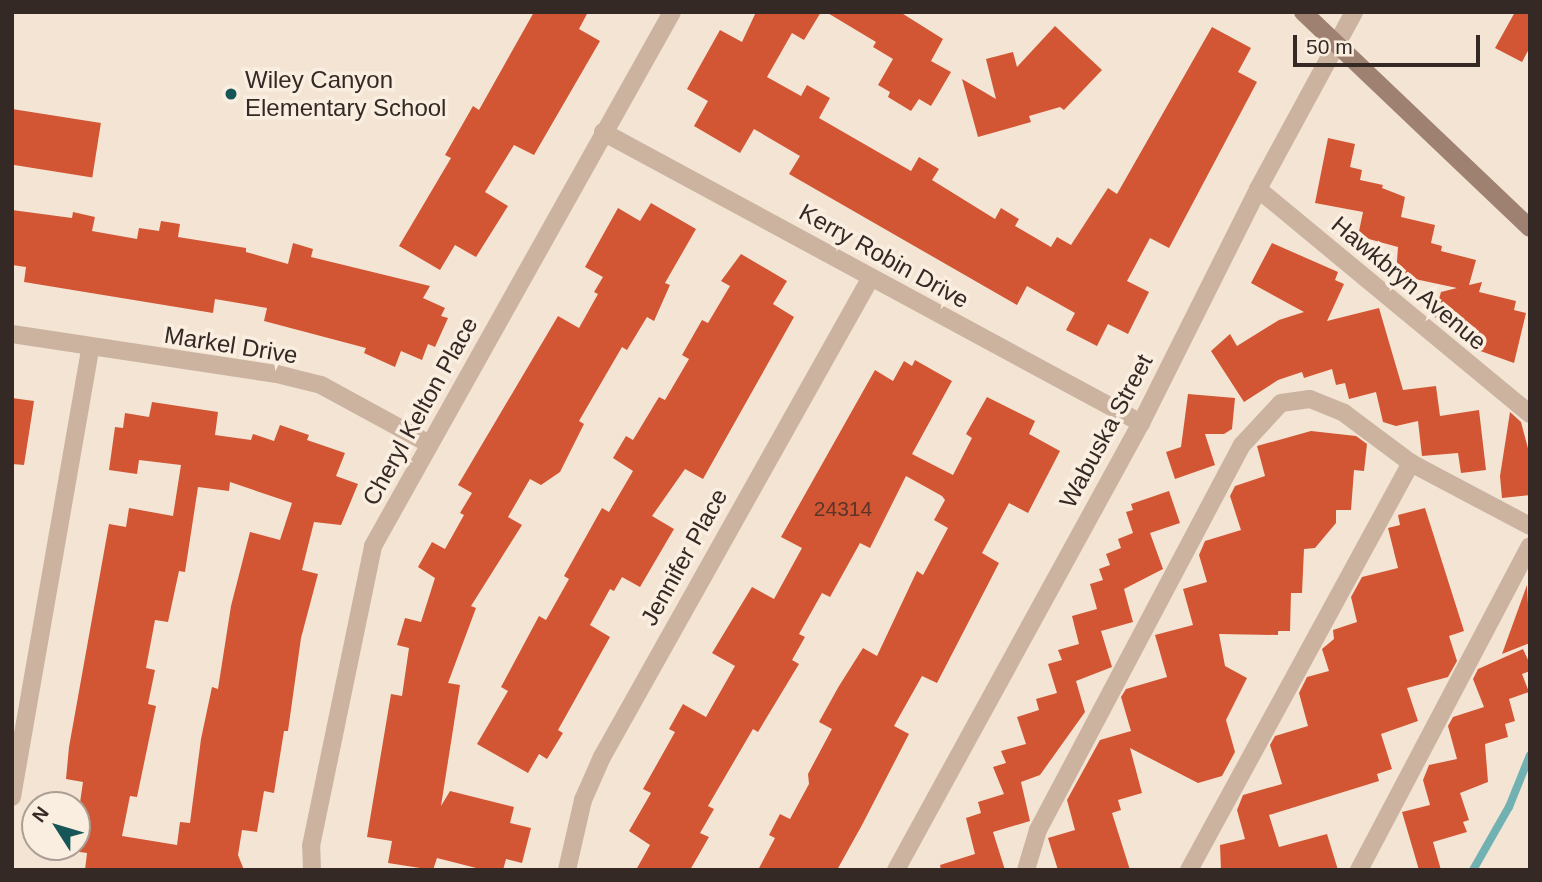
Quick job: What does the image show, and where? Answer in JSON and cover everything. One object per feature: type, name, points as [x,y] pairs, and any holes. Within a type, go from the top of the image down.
[{"type":"street","name":"Cheryl Kelton Place","points":[[312,870],[311,846],[373,546],[672,12]]},
{"type":"street","points":[[1303,12],[1530,228]]},
{"type":"street","name":"Wabuska Street","points":[[896,870],[1141,423],[1258,190],[1354,12]]},
{"type":"street","name":"Kerry Robin Drive","points":[[603,132],[745,206],[870,279],[1141,423]]},
{"type":"street","name":"Hawkbryn Avenue","points":[[1258,190],[1530,414]]},
{"type":"street","name":"Jennifer Place","points":[[567,870],[583,800],[602,757],[870,279]]},
{"type":"street","name":"Markel Drive","points":[[12,334],[90,348],[277,374],[321,386],[429,444]]},
{"type":"street","points":[[12,797],[90,348]]},
{"type":"street","points":[[1026,870],[1038,830],[1242,445],[1281,403],[1310,399],[1344,414],[1411,463],[1530,526]]},
{"type":"street","points":[[1189,870],[1411,463]]},
{"type":"street","points":[[1359,870],[1530,546]]},
{"type":"building","points":[[534,12],[588,12],[579,29],[600,41],[534,155],[514,145],[485,192],[508,206],[476,257],[455,245],[440,270],[399,246],[451,158],[445,155],[473,106],[479,110]]},
{"type":"building","points":[[756,12],[821,12],[804,40],[792,33],[767,77],[801,96],[807,85],[830,98],[819,118],[911,171],[919,157],[939,169],[932,180],[995,219],[1001,208],[1019,219],[1015,226],[1051,247],[1057,237],[1071,245],[1108,188],[1117,194],[1212,27],[1251,48],[1238,72],[1257,82],[1169,248],[1150,238],[1127,281],[1149,292],[1128,334],[1108,324],[1097,346],[1066,330],[1075,313],[1027,286],[1017,305],[789,174],[800,156],[754,129],[740,153],[694,126],[708,101],[687,89],[720,30],[742,42]]},
{"type":"building","points":[[826,12],[900,12],[943,39],[931,61],[951,72],[931,106],[919,99],[911,111],[888,97],[890,92],[878,85],[893,59],[873,47],[876,42]]},
{"type":"building","points":[[1515,12],[1530,12],[1530,47],[1522,62],[1495,48]]},
{"type":"building","points":[[1055,26],[1102,70],[1064,110],[1060,107],[1029,116],[1031,122],[978,137],[962,79],[996,99],[986,59],[1013,52],[1017,67]]},
{"type":"building","points":[[12,109],[101,123],[92,177],[12,165]]},
{"type":"building","points":[[1328,138],[1355,144],[1350,167],[1362,170],[1360,180],[1383,185],[1382,188],[1405,197],[1401,217],[1435,225],[1431,243],[1442,246],[1441,251],[1476,260],[1469,285],[1482,282],[1479,292],[1516,301],[1514,310],[1526,313],[1514,363],[1472,348],[1476,328],[1434,317],[1441,292],[1457,288],[1396,275],[1398,247],[1358,236],[1363,212],[1315,203]]},
{"type":"building","points":[[651,203],[696,229],[665,283],[670,285],[654,321],[647,317],[627,350],[622,347],[579,421],[584,424],[560,472],[541,485],[530,479],[508,517],[522,525],[471,606],[476,608],[448,683],[460,685],[441,806],[450,791],[514,807],[510,823],[531,828],[522,863],[506,859],[503,870],[484,870],[437,858],[433,870],[388,863],[392,841],[367,837],[391,694],[402,696],[409,648],[397,645],[405,618],[421,622],[435,578],[418,567],[432,542],[445,549],[464,515],[460,513],[472,493],[458,485],[558,316],[579,328],[598,294],[594,292],[603,277],[585,267],[618,208],[640,221]]},
{"type":"building","points":[[12,210],[72,218],[73,212],[95,217],[92,231],[137,239],[139,228],[159,231],[161,221],[180,224],[178,237],[246,248],[246,252],[288,264],[293,243],[313,249],[311,257],[430,286],[423,298],[445,308],[441,316],[448,318],[435,347],[428,344],[422,360],[401,351],[395,367],[364,353],[366,348],[264,321],[267,308],[215,299],[213,313],[24,282],[26,267],[12,265]]},
{"type":"building","points":[[1272,243],[1338,272],[1335,280],[1344,284],[1327,321],[1379,308],[1403,390],[1436,386],[1440,416],[1479,410],[1486,470],[1461,473],[1458,453],[1422,456],[1418,421],[1396,426],[1383,422],[1376,392],[1349,399],[1345,383],[1336,385],[1332,369],[1304,378],[1302,372],[1278,380],[1244,402],[1211,351],[1230,334],[1237,346],[1279,320],[1304,312],[1251,283]]},
{"type":"building","points":[[741,254],[787,281],[773,304],[794,317],[703,479],[685,469],[652,516],[674,529],[640,587],[622,577],[614,591],[610,589],[590,625],[610,637],[558,730],[563,733],[547,759],[539,754],[528,773],[477,744],[508,691],[501,687],[539,616],[546,620],[569,579],[564,576],[602,508],[609,512],[633,471],[613,458],[626,436],[633,440],[659,397],[665,400],[689,359],[682,355],[702,320],[708,323],[730,286],[721,281]]},
{"type":"building","points":[[915,360],[952,381],[912,454],[953,475],[972,438],[966,434],[987,397],[1035,421],[1029,434],[1060,451],[1028,513],[1009,503],[982,553],[999,563],[937,683],[922,676],[894,726],[909,734],[862,825],[837,870],[758,870],[775,838],[769,835],[780,814],[790,819],[809,784],[808,774],[832,729],[819,722],[839,686],[863,648],[877,656],[917,571],[923,575],[948,528],[934,520],[945,500],[942,496],[906,476],[870,548],[860,543],[830,597],[822,593],[799,634],[805,637],[792,660],[799,664],[758,732],[753,729],[708,806],[714,809],[700,833],[709,837],[690,870],[636,870],[650,845],[629,831],[651,793],[643,789],[675,732],[669,729],[683,704],[706,717],[735,666],[712,653],[752,587],[774,599],[802,548],[781,537],[875,370],[893,381],[904,361],[912,366]]},
{"type":"building","points":[[1188,394],[1235,398],[1232,429],[1224,434],[1205,434],[1215,465],[1175,479],[1166,452],[1181,447]]},
{"type":"building","points":[[12,398],[34,401],[24,465],[12,464]]},
{"type":"building","points":[[152,402],[218,412],[215,435],[251,440],[253,434],[274,441],[280,425],[309,435],[307,440],[345,453],[336,476],[358,484],[341,525],[314,522],[302,570],[318,574],[301,638],[288,731],[284,731],[274,793],[264,791],[257,832],[242,830],[238,855],[244,870],[85,870],[86,861],[91,861],[91,791],[82,791],[83,782],[66,779],[69,747],[109,524],[126,527],[129,508],[173,516],[181,465],[139,460],[137,474],[109,470],[115,427],[123,428],[125,413],[149,417]],"holes":[[[230,482],[292,503],[280,540],[250,532],[231,606],[218,689],[212,687],[201,739],[190,823],[180,822],[177,845],[122,836],[130,796],[137,797],[156,706],[148,704],[155,670],[146,668],[155,620],[168,622],[179,571],[185,572],[198,487],[229,491]]]},
{"type":"building","points":[[1510,412],[1521,422],[1530,456],[1530,495],[1502,498],[1500,476]]},
{"type":"building","points":[[1311,431],[1356,436],[1367,444],[1364,471],[1354,470],[1351,510],[1336,510],[1336,523],[1315,548],[1304,549],[1302,593],[1291,593],[1290,631],[1278,631],[1278,635],[1219,634],[1225,666],[1247,678],[1226,720],[1235,752],[1222,776],[1198,783],[1130,748],[1142,793],[1118,800],[1121,810],[1112,813],[1130,870],[1058,870],[1048,838],[1075,830],[1067,800],[1100,740],[1131,731],[1121,697],[1126,689],[1167,677],[1155,635],[1193,625],[1183,589],[1207,582],[1199,555],[1205,541],[1241,530],[1230,496],[1235,486],[1265,476],[1257,446]]},
{"type":"building","points":[[1169,491],[1180,523],[1150,533],[1163,569],[1124,589],[1133,622],[1101,631],[1112,667],[1076,681],[1085,712],[1040,775],[1021,782],[1030,821],[993,832],[1005,870],[941,870],[940,865],[975,854],[966,818],[981,813],[978,802],[1004,794],[993,767],[1006,763],[1001,751],[1026,744],[1017,717],[1039,710],[1036,699],[1057,693],[1048,664],[1062,660],[1058,650],[1079,644],[1072,616],[1097,609],[1090,584],[1103,580],[1099,569],[1110,565],[1106,554],[1121,548],[1118,539],[1133,533],[1126,512],[1133,510],[1131,504]]},
{"type":"building","points":[[1425,508],[1464,631],[1449,636],[1457,661],[1448,677],[1407,688],[1418,721],[1381,734],[1392,769],[1377,774],[1379,781],[1269,815],[1279,847],[1327,834],[1338,870],[1221,870],[1220,845],[1245,839],[1237,810],[1243,795],[1282,784],[1270,745],[1275,736],[1308,726],[1299,693],[1307,677],[1329,671],[1322,649],[1334,639],[1333,630],[1357,622],[1351,597],[1362,577],[1398,568],[1388,528],[1400,525],[1398,515]]},
{"type":"building","points":[[1527,585],[1530,643],[1502,654]]},
{"type":"building","points":[[1523,649],[1530,664],[1530,671],[1522,674],[1529,692],[1509,699],[1515,721],[1505,724],[1508,737],[1485,744],[1488,782],[1460,793],[1469,820],[1463,822],[1467,832],[1433,842],[1441,870],[1419,870],[1402,812],[1430,805],[1423,780],[1429,765],[1457,759],[1448,726],[1453,717],[1484,707],[1473,679],[1478,669]]},
{"type":"waterway","points":[[1473,870],[1509,807],[1530,755]]},
{"type":"place","name":"Wiley Canyon Elementary School","points":[[231,94]]}]
